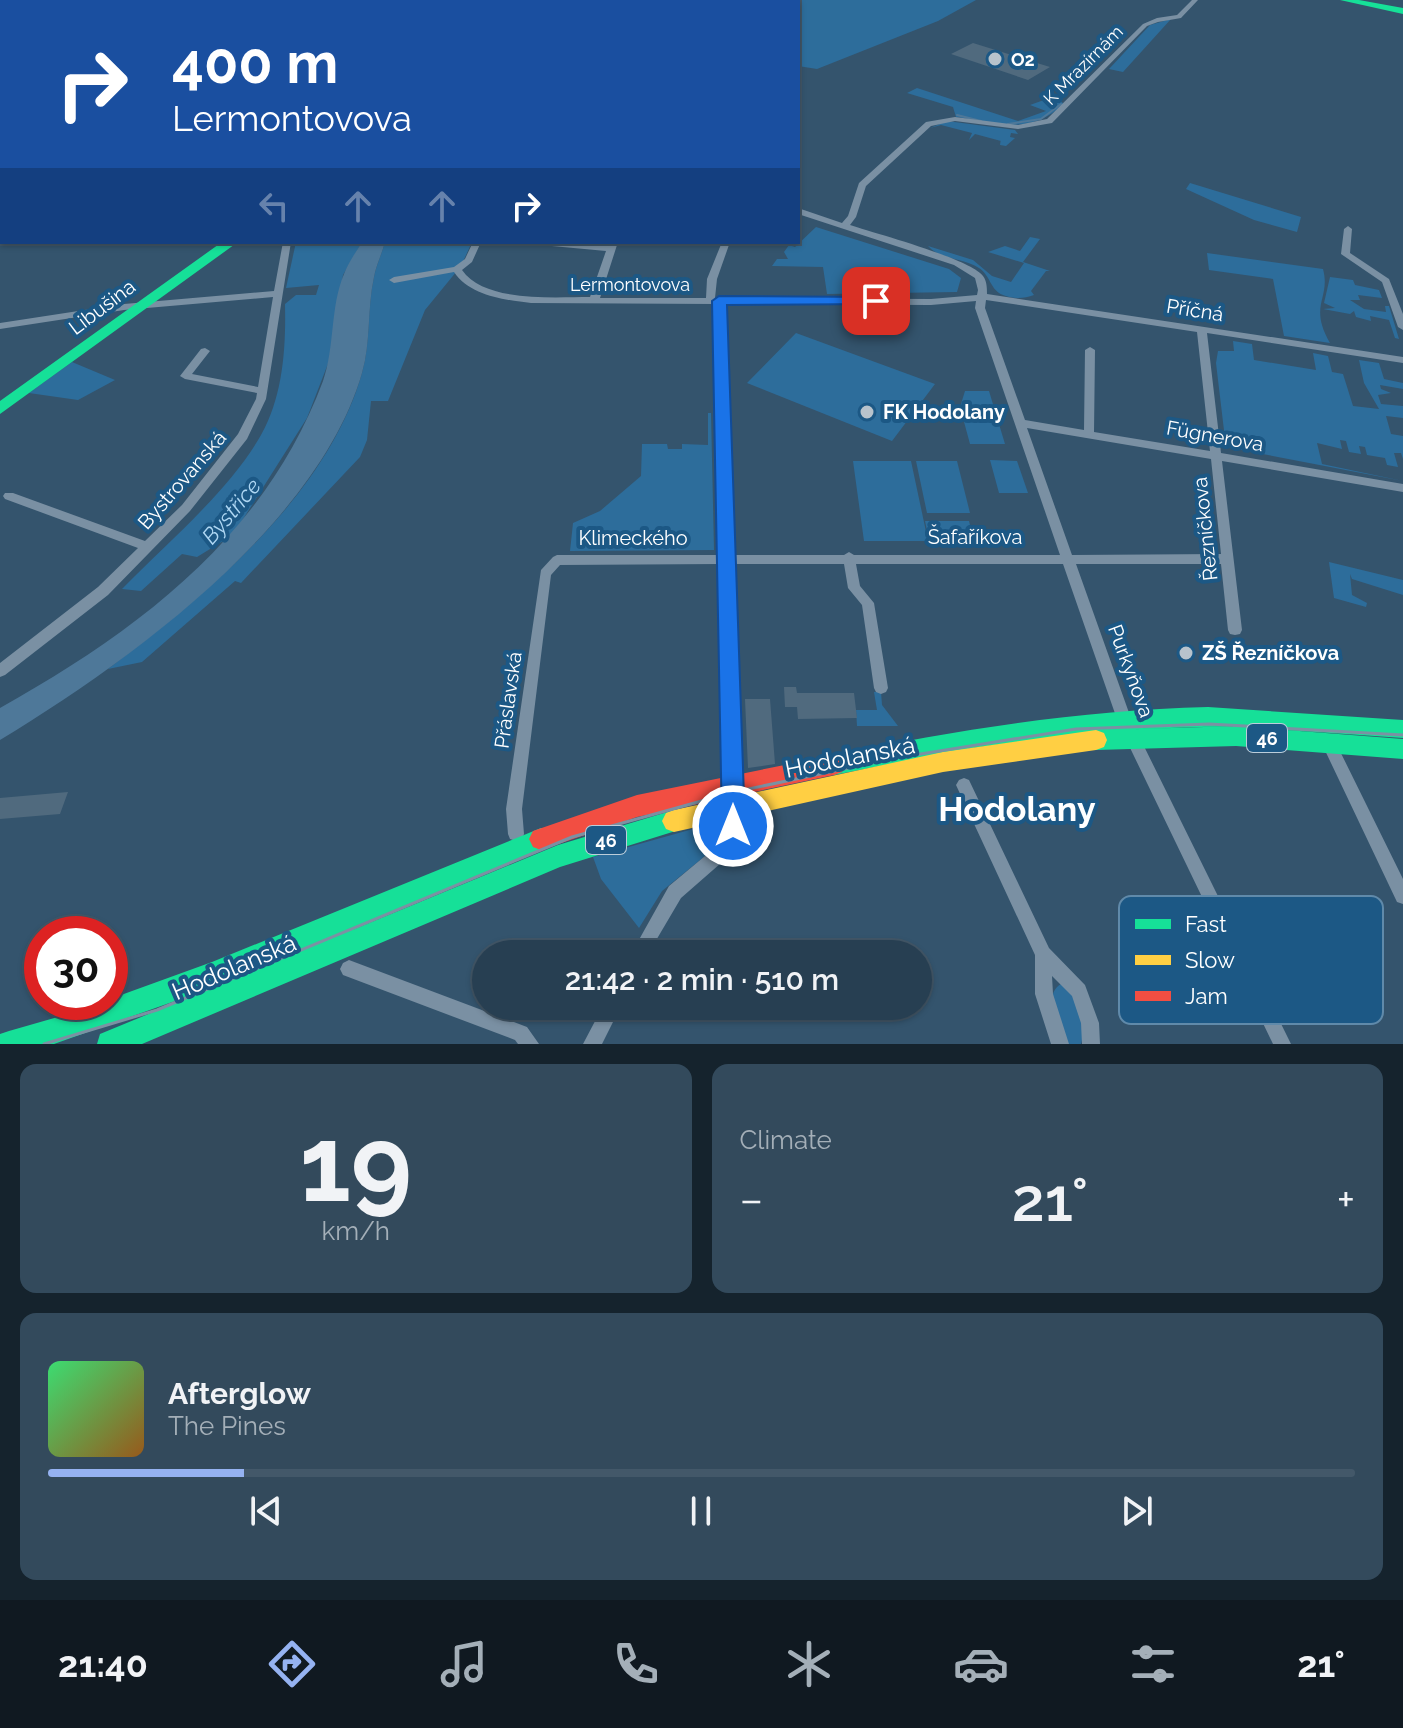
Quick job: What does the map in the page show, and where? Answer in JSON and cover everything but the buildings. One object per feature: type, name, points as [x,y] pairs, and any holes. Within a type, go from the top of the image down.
[{"type":"main road","points":[[1345,0],[1403,11]]},
{"type":"main road","name":"Libušina","points":[[0,409],[228,244]]},
{"type":"main road","points":[[9,1044],[65,1038],[586,822],[734,795],[956,740],[1124,720],[1241,716],[1403,729]]},
{"type":"main road","name":"Hodolanská","points":[[110,1044],[558,856],[734,795],[1061,743],[1132,738],[1236,736],[1403,749]]},
{"type":"street","name":"K Mrazírnám","points":[[844,226],[852,217],[862,185],[929,124],[955,119],[1018,127],[1049,121],[1145,25],[1179,17],[1195,0]]},
{"type":"street","points":[[800,212],[968,268],[979,277],[982,297]]},
{"type":"street","points":[[1348,229],[1345,254],[1386,281],[1403,327]]},
{"type":"street","name":"Bystrovanská","points":[[0,671],[88,604],[186,508],[233,449],[250,423],[262,391],[287,244]]},
{"type":"street","points":[[394,280],[457,269],[469,260],[476,244]]},
{"type":"street","points":[[576,244],[612,246],[594,300]]},
{"type":"street","points":[[647,940],[675,892],[729,843],[734,795],[712,279],[725,244]]},
{"type":"street","name":"Lermontovova","points":[[457,269],[466,280],[518,298],[931,302],[982,297]]},
{"type":"street","points":[[0,326],[140,306],[277,294]]},
{"type":"street","name":"Příčná","points":[[982,297],[1403,360]]},
{"type":"street","name":"Purkyňova","points":[[982,297],[980,308],[1124,720],[1209,896]]},
{"type":"street","name":"Řezníčkova","points":[[1202,329],[1235,630]]},
{"type":"street","points":[[1089,432],[1090,350]]},
{"type":"street","points":[[205,351],[185,376],[262,391]]},
{"type":"street","name":"Fügnerova","points":[[1021,423],[1089,432],[1403,488]]},
{"type":"street","name":"Bystrovanská","points":[[9,496],[147,547]]},
{"type":"street","points":[[849,557],[854,588],[868,603],[881,688]]},
{"type":"street","name":"Klimeckého","points":[[545,571],[563,558],[725,558]]},
{"type":"street","name":"Šafaříkova","points":[[725,558],[1226,559]]},
{"type":"street","name":"Přáslavská","points":[[516,834],[514,809],[545,571]]},
{"type":"street","points":[[1328,742],[1403,896]]},
{"type":"street","points":[[964,785],[1043,954],[1079,991],[1090,1023],[1091,1044]]},
{"type":"street","points":[[1043,954],[1044,994],[1060,1044]]},
{"type":"street","points":[[349,969],[521,1033],[530,1044]]},
{"type":"street","points":[[592,1044],[605,1020]]},
{"type":"street","name":"Purkyňova","points":[[1272,1024],[1282,1044]]},
{"type":"shaded area","points":[[800,0],[976,0],[938,21],[817,69],[800,66]]},
{"type":"shaded area","points":[[1171,19],[1123,72],[1109,69],[1150,25]]},
{"type":"shaded area","points":[[917,88],[1018,121],[1046,111],[1030,105],[1044,100],[1041,97],[1058,99],[1064,104],[1038,120],[1025,124],[1000,124],[956,117],[953,107],[907,93]]},
{"type":"shaded area","points":[[947,121],[1015,130],[1018,134],[1011,133],[1010,137],[1015,138],[1006,146],[1000,145],[1001,141],[975,134],[969,140],[972,133],[941,125],[930,128]]},
{"type":"shaded area","points":[[1190,183],[1301,217],[1297,232],[1254,220],[1186,189]]},
{"type":"shaded area","points":[[816,227],[949,269],[961,278],[957,292],[827,294],[823,267],[772,266],[777,259],[788,259],[784,252],[789,245],[795,247]]},
{"type":"shaded area","points":[[1030,237],[1040,239],[1023,262],[1050,271],[1046,271],[1031,291],[1034,295],[1022,298],[999,293],[979,268],[939,254],[928,246],[973,260],[992,276],[1011,282],[1024,263],[988,252],[1005,246],[1020,251]]},
{"type":"shaded area","points":[[296,244],[361,244],[343,275],[331,356],[307,418],[233,535],[197,557],[182,554],[141,591],[122,589],[215,496],[261,435],[279,388],[285,338],[285,304],[296,295],[316,295],[319,285],[286,288]]},
{"type":"shaded area","points":[[361,244],[384,244],[372,289],[362,373],[339,429],[305,484],[262,535],[213,584],[160,630],[105,671],[0,740],[0,708],[101,646],[148,611],[192,573],[232,532],[268,487],[298,436],[323,381],[334,313],[348,266]]},
{"type":"shaded area","points":[[384,244],[471,244],[461,266],[425,310],[388,401],[371,401],[367,440],[360,457],[241,583],[235,581],[142,662],[108,669],[222,576],[292,501],[321,461],[345,418],[362,373],[376,268]]},
{"type":"shaded area","points":[[1207,253],[1323,269],[1325,279],[1320,311],[1330,343],[1284,336],[1273,279],[1209,270]]},
{"type":"shaded area","points":[[1330,277],[1353,280],[1355,285],[1379,290],[1382,298],[1358,295],[1360,300],[1350,300],[1364,309],[1386,312],[1385,306],[1389,306],[1399,339],[1395,338],[1389,320],[1370,316],[1371,321],[1356,317],[1354,311],[1350,314],[1323,309],[1335,308],[1324,303]]},
{"type":"shaded area","name":"FK Hodolany","points":[[796,333],[935,384],[892,441],[747,383]]},
{"type":"shaded area","points":[[1233,341],[1252,344],[1254,360],[1316,370],[1313,353],[1328,356],[1332,372],[1343,374],[1353,406],[1379,409],[1364,383],[1359,360],[1379,363],[1384,379],[1403,383],[1403,389],[1380,385],[1381,389],[1391,393],[1378,395],[1381,404],[1403,406],[1403,418],[1386,416],[1391,434],[1403,436],[1403,459],[1401,453],[1394,453],[1398,467],[1387,465],[1385,458],[1367,455],[1365,447],[1359,446],[1361,454],[1349,452],[1346,441],[1340,440],[1342,449],[1317,443],[1322,464],[1403,481],[1226,447],[1216,363],[1218,351],[1234,351]]},
{"type":"shaded area","points":[[72,362],[115,380],[78,400],[29,393]]},
{"type":"shaded area","points":[[965,391],[989,391],[1005,444],[970,444],[960,407]]},
{"type":"shaded area","points":[[708,413],[711,413],[714,550],[570,551],[573,523],[600,511],[641,476],[642,444],[667,444],[668,449],[682,449],[682,444],[708,445]]},
{"type":"shaded area","points":[[990,460],[1017,461],[1028,493],[999,493]]},
{"type":"shaded area","points":[[853,461],[911,461],[928,541],[864,541]]},
{"type":"shaded area","points":[[916,461],[957,461],[970,513],[927,513]]},
{"type":"shaded area","points":[[925,521],[969,521],[974,541],[929,540]]},
{"type":"shaded area","points":[[1329,562],[1403,580],[1403,595],[1352,579],[1350,574],[1352,595],[1367,603],[1366,607],[1334,598]]},
{"type":"shaded area","points":[[874,692],[881,692],[882,705],[898,726],[857,726],[856,710],[877,710]]},
{"type":"shaded area","points":[[700,827],[725,828],[721,843],[662,891],[639,928],[601,879],[593,857]]},
{"type":"shaded area","points":[[1061,984],[1078,999],[1083,1036],[1081,1044],[1066,1044],[1057,1021],[1052,996]]},
{"type":"waterway","points":[[1008,124],[1041,119],[1061,104]]},
{"type":"waterway","points":[[957,115],[981,121]]},
{"type":"tram line","points":[[44,1044],[157,1010],[572,837],[734,792],[896,758],[1076,729],[1209,724],[1403,735]]},
{"type":"traffic: fast","points":[[1345,0],[1403,11]]},
{"type":"traffic: fast","points":[[0,409],[228,244]]},
{"type":"traffic: fast","points":[[834,765],[1020,731],[1161,717],[1257,717],[1403,729]]},
{"type":"traffic: fast","points":[[1096,740],[1236,736],[1403,749]]},
{"type":"traffic: fast","points":[[110,1044],[558,856],[674,821]]},
{"type":"traffic: fast","points":[[9,1044],[146,1000],[212,975],[541,839]]},
{"type":"traffic: slow","points":[[674,821],[943,762],[1096,740]]},
{"type":"traffic: jam","points":[[541,839],[637,806],[834,765]]},
{"type":"place","name":"O2","points":[[995,59]]},
{"type":"place","name":"FK Hodolany","points":[[867,412]]},
{"type":"place","name":"ZŠ Řezníčkova","points":[[1186,653]]},
{"type":"district","name":"Hodolany","points":[[1017,809]]},
{"type":"route","points":[[733,826],[735,805],[719,301],[876,301]]},
{"type":"water label","name":"Bystřice","points":[[231,511]]}]
